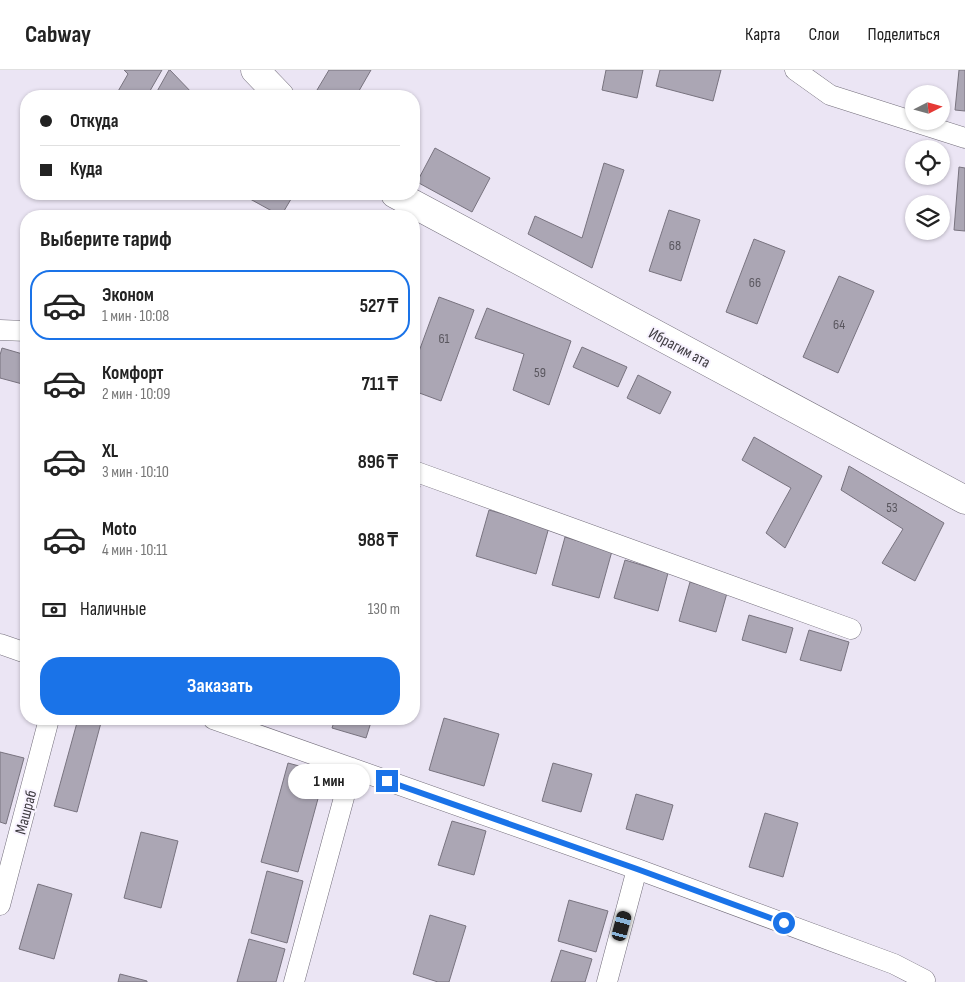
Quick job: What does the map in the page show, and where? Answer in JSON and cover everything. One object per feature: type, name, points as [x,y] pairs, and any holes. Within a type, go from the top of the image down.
[{"type":"street","points":[[255,70],[274,90]]},
{"type":"street","points":[[794,70],[830,95],[965,138]]},
{"type":"street","name":"Ибрагим ата","points":[[406,200],[965,500]]},
{"type":"street","points":[[0,330],[20,331]]},
{"type":"street","points":[[420,473],[851,629]]},
{"type":"street","points":[[0,644],[20,651]]},
{"type":"street","name":"Машраб","points":[[0,905],[47,725]]},
{"type":"street","points":[[230,725],[637,869],[894,964],[925,980],[924,982]]},
{"type":"street","points":[[294,982],[352,768]]},
{"type":"street","points":[[607,982],[637,869]]},
{"type":"building","points":[[124,70],[162,70],[150,90],[119,90],[128,74]]},
{"type":"building","points":[[170,70],[189,90],[158,90]]},
{"type":"building","points":[[329,70],[371,70],[359,90],[317,90]]},
{"type":"building","points":[[606,70],[643,70],[637,98],[602,90]]},
{"type":"building","points":[[660,70],[721,70],[713,101],[656,86]]},
{"type":"building","points":[[959,70],[965,70],[965,111],[955,110]]},
{"type":"building","points":[[435,148],[490,178],[472,212],[420,184],[420,176]]},
{"type":"building","points":[[604,163],[624,170],[592,268],[528,234],[535,216],[582,238]]},
{"type":"building","points":[[959,167],[965,168],[965,231],[954,230]]},
{"type":"building","points":[[252,200],[290,200],[285,210],[270,210]]},
{"type":"building","points":[[669,210],[700,220],[681,281],[649,271]]},
{"type":"building","points":[[754,239],[785,251],[757,324],[726,312]]},
{"type":"building","points":[[839,276],[874,291],[838,373],[803,357]]},
{"type":"building","points":[[439,297],[474,310],[441,401],[420,393],[420,349]]},
{"type":"building","points":[[487,308],[571,341],[549,405],[513,390],[524,354],[475,338]]},
{"type":"building","points":[[582,347],[627,367],[618,387],[573,367]]},
{"type":"building","points":[[2,348],[20,353],[20,383],[0,378],[0,355]]},
{"type":"building","points":[[638,375],[671,392],[660,414],[627,398]]},
{"type":"building","points":[[754,437],[822,476],[785,548],[766,533],[791,488],[742,460]]},
{"type":"building","points":[[849,466],[944,523],[915,581],[882,563],[903,529],[841,490]]},
{"type":"building","points":[[489,510],[549,527],[536,574],[476,556]]},
{"type":"building","points":[[565,537],[612,551],[599,598],[552,585]]},
{"type":"building","points":[[625,560],[668,573],[658,611],[614,598]]},
{"type":"building","points":[[690,582],[727,593],[716,632],[679,621]]},
{"type":"building","points":[[749,615],[793,628],[786,653],[742,640]]},
{"type":"building","points":[[809,630],[849,642],[841,671],[800,660]]},
{"type":"building","points":[[444,718],[499,734],[484,786],[429,770]]},
{"type":"building","points":[[76,725],[100,725],[77,812],[54,806]]},
{"type":"building","points":[[333,725],[370,725],[366,738],[332,728]]},
{"type":"building","points":[[0,752],[24,758],[6,824],[0,822]]},
{"type":"building","points":[[288,763],[325,773],[298,872],[261,862]]},
{"type":"building","points":[[553,763],[592,774],[581,812],[542,801]]},
{"type":"building","points":[[636,794],[673,805],[663,840],[626,829]]},
{"type":"building","points":[[765,813],[798,823],[783,877],[749,867]]},
{"type":"building","points":[[452,821],[486,831],[474,875],[438,865]]},
{"type":"building","points":[[141,832],[178,841],[161,908],[124,898]]},
{"type":"building","points":[[267,871],[303,881],[287,943],[251,933]]},
{"type":"building","points":[[38,884],[72,894],[54,959],[19,949]]},
{"type":"building","points":[[569,900],[608,911],[596,952],[558,941]]},
{"type":"building","points":[[430,915],[466,926],[449,982],[438,982],[413,974]]},
{"type":"building","points":[[249,939],[285,949],[276,982],[237,982]]},
{"type":"building","points":[[561,950],[592,959],[585,982],[551,982]]},
{"type":"building","points":[[120,974],[147,981],[147,982],[118,982]]},
{"type":"route","points":[[387,781],[784,923]]}]
